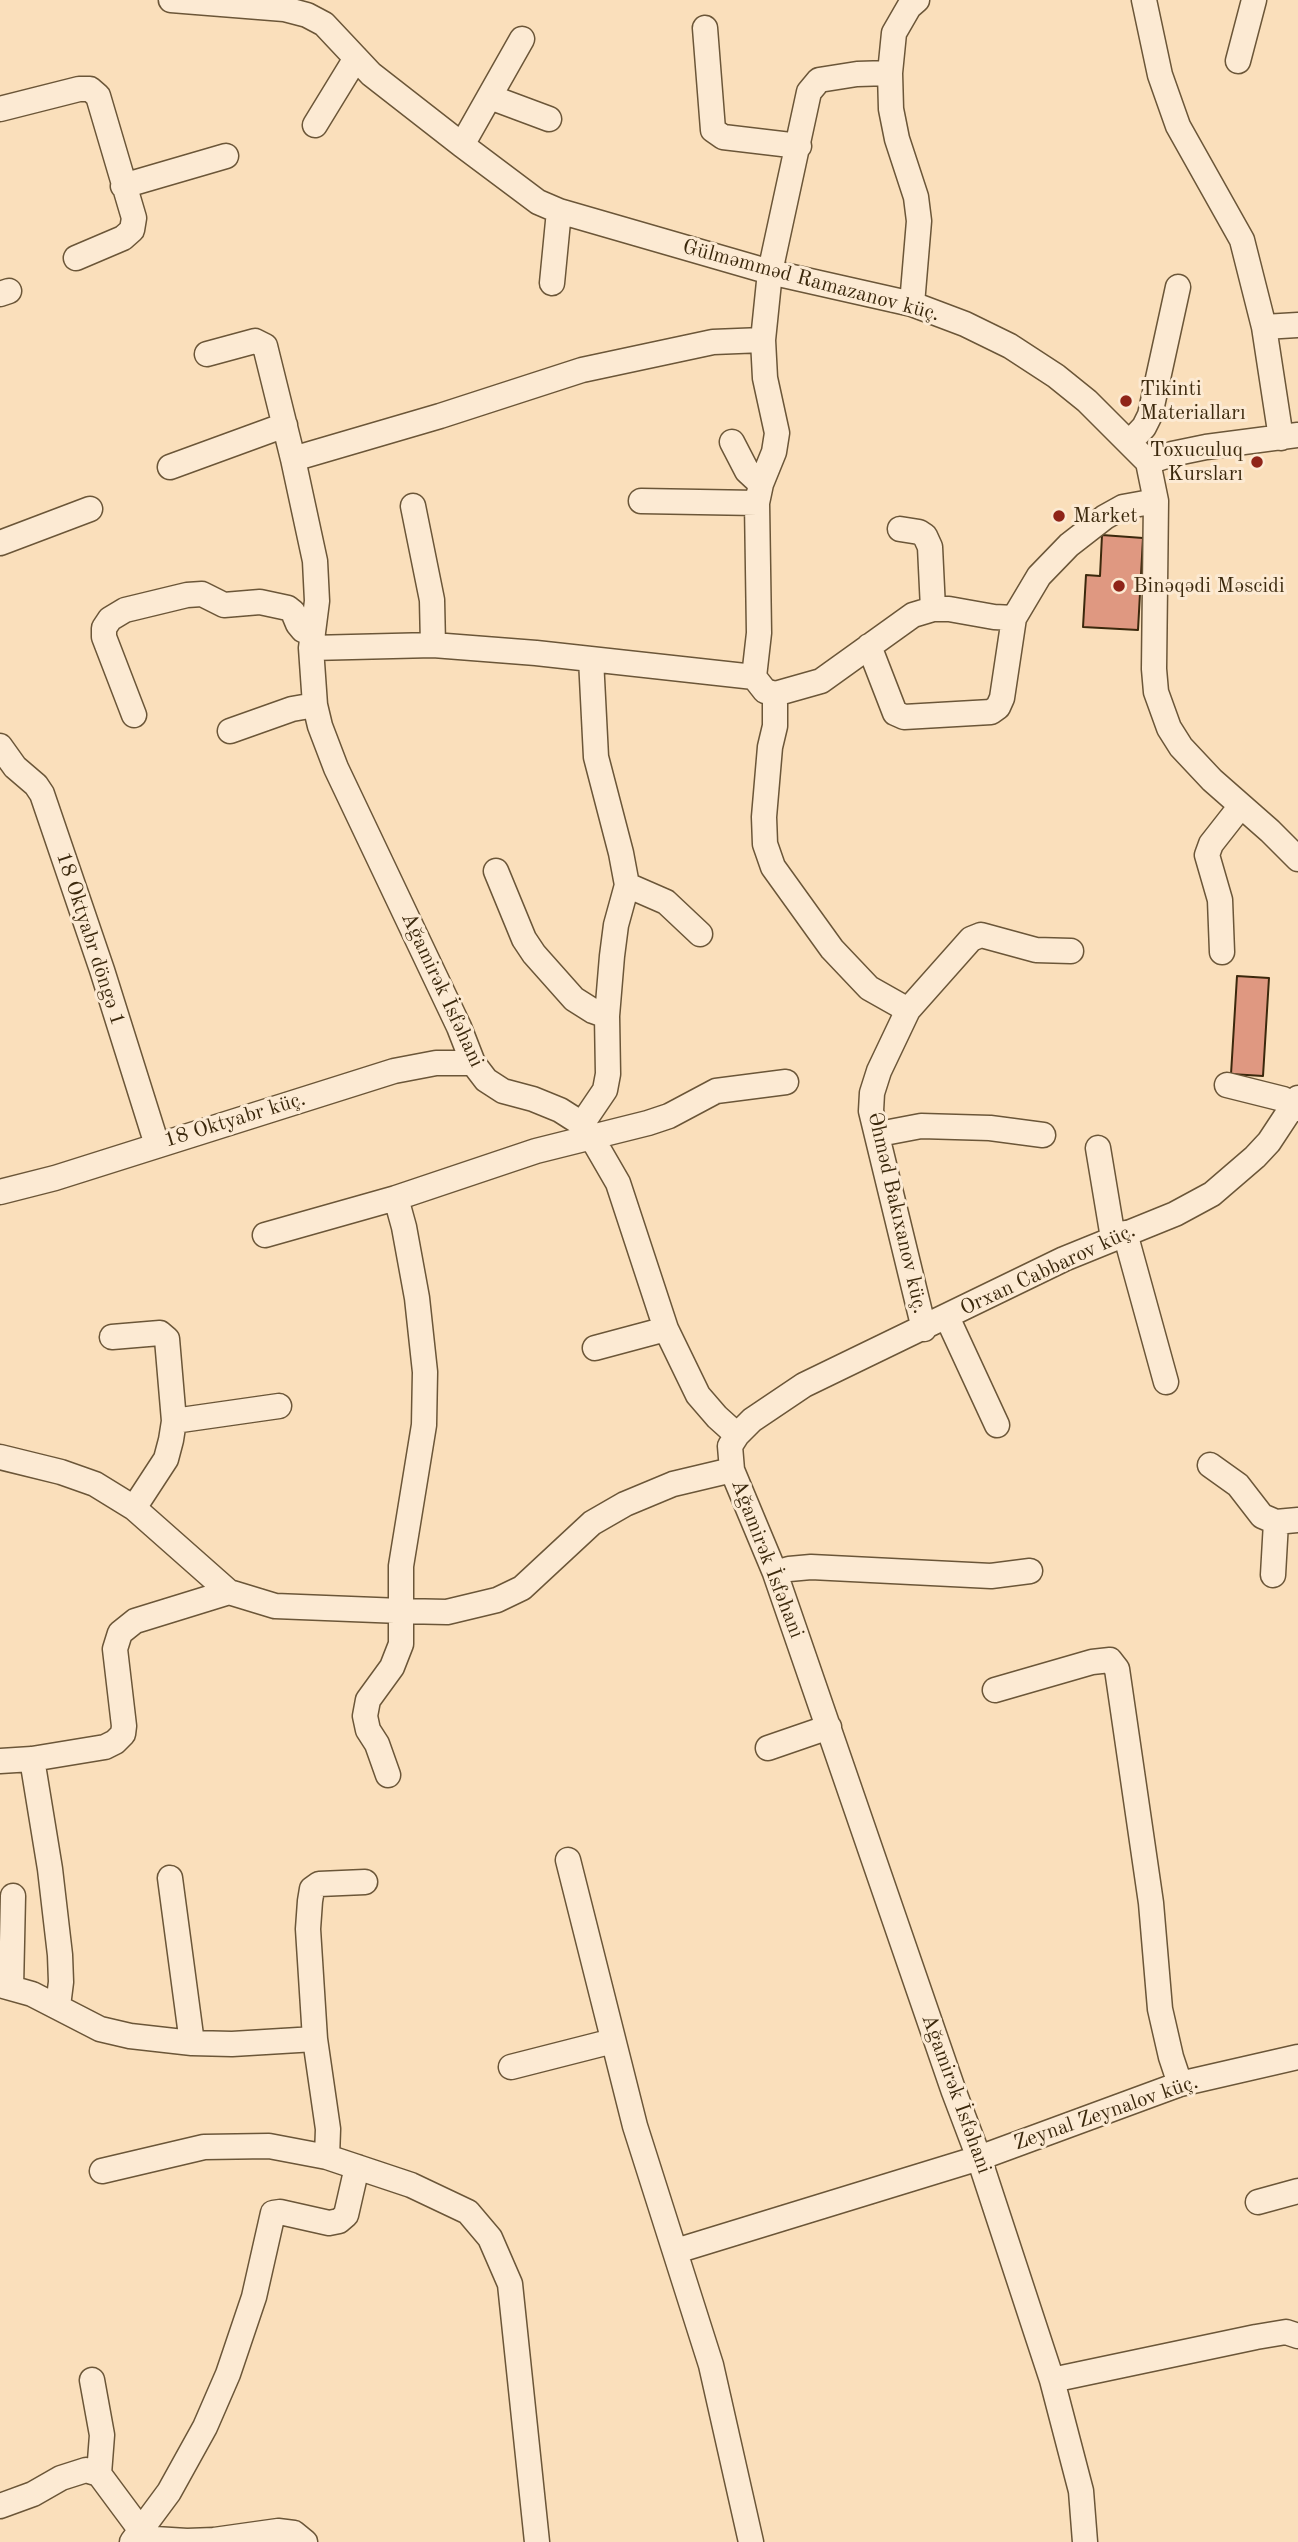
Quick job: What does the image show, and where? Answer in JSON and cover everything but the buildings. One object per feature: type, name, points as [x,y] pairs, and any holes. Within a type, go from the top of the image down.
[{"type":"street","name":"Gülməmməd Ramazanov küç.","points":[[172,0],[284,9],[309,7],[371,74],[538,202],[559,211],[770,272],[912,304],[965,324],[1010,346],[1066,384],[1148,462]]},
{"type":"street","points":[[912,304],[919,221],[916,197],[893,119],[890,73],[894,33],[909,7],[917,0]]},
{"type":"street","points":[[1144,0],[1166,98],[1178,127],[1242,240],[1289,436],[1206,447],[1148,462],[1156,502],[1154,669],[1161,712],[1181,747],[1240,807],[1270,831],[1298,859]]},
{"type":"street","points":[[1238,61],[1254,0]]},
{"type":"street","points":[[705,28],[713,130],[723,137],[799,146]]},
{"type":"street","points":[[462,145],[522,39]]},
{"type":"street","points":[[315,125],[356,58]]},
{"type":"street","points":[[890,73],[857,74],[819,80],[809,92],[770,272],[763,340],[765,378],[777,433],[774,452],[759,494],[759,633],[754,677],[765,691],[775,694],[821,681],[913,615],[933,609],[1014,618]]},
{"type":"street","points":[[0,109],[79,89],[90,89],[98,96],[134,218],[132,230],[123,239],[76,258]]},
{"type":"street","points":[[490,97],[549,119]]},
{"type":"street","points":[[123,186],[226,156]]},
{"type":"street","points":[[551,284],[559,211]]},
{"type":"street","points":[[1130,442],[1144,427],[1150,415],[1178,287]]},
{"type":"street","points":[[1264,327],[1298,325]]},
{"type":"street","points":[[293,459],[440,416],[582,370],[713,342],[763,340]]},
{"type":"street","name":"Ağamirək İsfəhani","points":[[207,354],[256,341],[265,346],[293,459],[317,574],[317,601],[311,641],[314,705],[336,768],[459,1027],[472,1062],[486,1080],[503,1091],[560,1110],[587,1131]]},
{"type":"street","points":[[170,467],[285,425]]},
{"type":"street","points":[[733,442],[759,494]]},
{"type":"street","points":[[641,502],[759,494]]},
{"type":"street","points":[[869,646],[895,713],[904,717],[991,712],[998,707],[1002,698],[1014,618],[1039,576],[1069,545],[1105,517],[1123,508],[1156,502]]},
{"type":"street","points":[[413,506],[432,600],[433,645]]},
{"type":"street","points":[[0,543],[90,509]]},
{"type":"street","points":[[900,529],[919,532],[925,536],[930,547],[933,609]]},
{"type":"street","points":[[134,715],[104,637],[104,628],[110,620],[125,611],[187,594],[202,594],[224,605],[260,602],[288,608],[311,641],[433,645],[754,677]]},
{"type":"street","points":[[587,1131],[605,1090],[608,1064],[607,1016],[616,925],[626,885],[621,853],[596,757],[591,659]]},
{"type":"street","points":[[775,694],[775,726],[770,747],[764,817],[765,844],[773,867],[832,949],[869,988],[908,1010]]},
{"type":"street","points":[[230,731],[292,709],[314,705]]},
{"type":"street","name":"18 Oktyabr döngə 1","points":[[3,755],[42,794],[102,970],[157,1145]]},
{"type":"street","points":[[1222,952],[1219,893],[1207,855],[1211,844],[1240,807]]},
{"type":"street","points":[[496,871],[524,939],[534,954],[574,999],[607,1016]]},
{"type":"street","points":[[626,885],[666,902],[700,934]]},
{"type":"street","name":"Əhməd Bakıxanov küç.","points":[[924,1328],[871,1111],[872,1093],[879,1071],[908,1010],[971,939],[981,935],[1037,950],[1071,951]]},
{"type":"street","name":"18 Oktyabr küç.","points":[[0,1192],[55,1178],[394,1071],[436,1062],[472,1062]]},
{"type":"street","points":[[265,1235],[396,1198],[587,1131],[669,1116],[716,1091],[786,1082]]},
{"type":"street","points":[[1227,1085],[1297,1104]]},
{"type":"street","name":"Orxan Cabbarov küç.","points":[[737,1434],[776,1401],[804,1385],[1064,1259],[1175,1214],[1212,1194],[1255,1157],[1297,1104]]},
{"type":"street","points":[[878,1134],[921,1126],[990,1128],[1043,1135]]},
{"type":"street","points":[[587,1131],[618,1183],[666,1329],[698,1395],[737,1434]]},
{"type":"street","points":[[1098,1148],[1119,1235],[1166,1382]]},
{"type":"street","points":[[388,1774],[377,1744],[368,1730],[365,1716],[368,1700],[392,1667],[401,1644],[401,1566],[424,1425],[425,1372],[417,1298],[396,1198]]},
{"type":"street","points":[[947,1317],[997,1425]]},
{"type":"street","points":[[595,1348],[666,1329]]},
{"type":"street","points":[[112,1337],[160,1333],[167,1339],[174,1421],[166,1459],[134,1508]]},
{"type":"street","points":[[174,1421],[279,1406]]},
{"type":"street","name":"Ağamirək İsfəhani","points":[[737,1434],[730,1446],[732,1470],[775,1573],[979,2158],[1052,2380],[1081,2491],[1085,2542]]},
{"type":"street","points":[[0,1457],[61,1472],[95,1484],[134,1508],[229,1592],[275,1606],[447,1612],[497,1600],[522,1588],[592,1523],[625,1504],[673,1484],[732,1470]]},
{"type":"street","points":[[1210,1465],[1238,1486],[1262,1516],[1287,1521],[1273,1575]]},
{"type":"street","points":[[775,1573],[811,1567],[991,1576],[1030,1571]]},
{"type":"street","points":[[0,1761],[32,1759],[105,1747],[115,1742],[123,1734],[124,1726],[115,1649],[120,1633],[135,1621],[229,1592]]},
{"type":"street","points":[[995,1690],[1092,1662],[1110,1660],[1117,1669],[1151,1903],[1160,2009],[1180,2084]]},
{"type":"street","points":[[768,1748],[829,1727]]},
{"type":"street","points":[[32,1759],[50,1869],[60,1955],[58,2006]]},
{"type":"street","points":[[568,1860],[635,2126],[711,2365],[751,2542]]},
{"type":"street","points":[[170,1878],[192,2043]]},
{"type":"street","points":[[327,2157],[328,2129],[314,2039],[308,1929],[312,1889],[319,1884],[365,1882]]},
{"type":"street","points":[[13,1896],[6,1986],[32,1994],[100,2029],[130,2036],[192,2043],[232,2044],[314,2039]]},
{"type":"street","points":[[511,2067],[613,2040]]},
{"type":"street","name":"Zeynal Zeynalov küç.","points":[[676,2251],[979,2158],[1180,2084],[1298,2057]]},
{"type":"street","points":[[102,2171],[204,2147],[268,2146],[327,2157],[411,2185],[468,2212],[490,2238],[510,2284],[537,2542]]},
{"type":"street","points":[[137,2537],[169,2492],[205,2427],[228,2374],[254,2297],[272,2213],[281,2212],[329,2223],[339,2221],[346,2215],[357,2167]]},
{"type":"street","points":[[1258,2202],[1298,2190]]},
{"type":"street","points":[[1052,2380],[1256,2337],[1286,2332],[1298,2336]]},
{"type":"street","points":[[92,2380],[102,2435],[99,2474],[137,2537]]},
{"type":"street","points":[[0,2505],[33,2494],[61,2478],[86,2470],[99,2474]]},
{"type":"street","points":[[137,2537],[214,2540],[278,2531],[294,2533],[306,2542]]},
{"type":"place","name":"Tikinti Materialları","points":[[1126,401]]},
{"type":"place","name":"Toxuculuq Kursları","points":[[1257,462]]},
{"type":"place","name":"Market","points":[[1059,516]]},
{"type":"place","name":"Binəqədi Məscidi","points":[[1119,586]]}]
